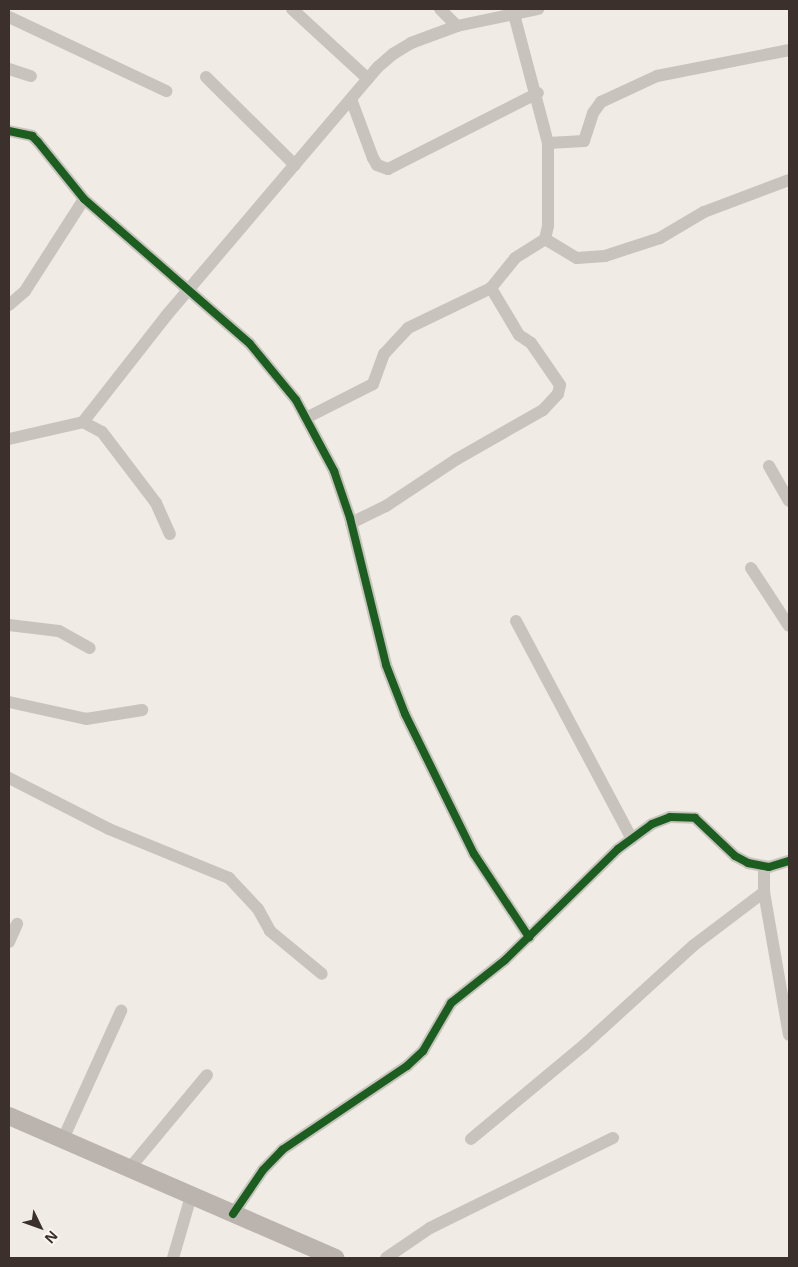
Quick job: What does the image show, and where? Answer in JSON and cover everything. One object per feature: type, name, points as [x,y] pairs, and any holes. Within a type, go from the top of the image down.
[{"type":"street","points":[[292,9],[368,79]]},
{"type":"street","points":[[440,9],[456,26]]},
{"type":"street","points":[[9,439],[83,422],[186,292],[368,79],[393,54],[411,43],[456,26],[538,9]]},
{"type":"street","points":[[306,418],[372,384],[384,354],[408,328],[491,288],[515,258],[545,239],[548,226],[548,143],[520,12]]},
{"type":"street","points":[[9,17],[166,91]]},
{"type":"street","points":[[548,143],[584,141],[593,112],[601,102],[657,76],[789,50]]},
{"type":"street","points":[[9,69],[31,76]]},
{"type":"street","points":[[206,77],[295,165]]},
{"type":"street","points":[[351,99],[373,158],[377,165],[388,169],[538,93]]},
{"type":"street","points":[[9,131],[32,136],[84,199],[186,292],[255,350],[296,400],[334,470],[351,523],[381,647],[405,714],[474,854],[529,938]]},
{"type":"street","points":[[545,239],[577,258],[605,256],[660,238],[704,212],[789,180]]},
{"type":"street","points":[[9,305],[25,291],[84,199]]},
{"type":"street","points":[[351,523],[386,506],[457,458],[539,412],[558,394],[560,385],[531,343],[519,335],[491,288]]},
{"type":"street","points":[[83,422],[102,432],[156,503],[170,534]]},
{"type":"street","points":[[769,466],[789,501]]},
{"type":"street","points":[[751,568],[789,626]]},
{"type":"street","points":[[516,621],[632,839]]},
{"type":"street","points":[[9,625],[59,630],[90,648]]},
{"type":"street","points":[[9,702],[86,719],[142,710]]},
{"type":"street","points":[[9,778],[109,828],[229,878],[258,910],[270,931],[322,974]]},
{"type":"street","points":[[233,1214],[263,1170],[282,1150],[408,1066],[423,1051],[451,1003],[529,938],[618,849],[652,824],[684,815],[705,824],[735,856],[764,867],[789,861]]},
{"type":"street","points":[[764,867],[764,892],[789,1034]]},
{"type":"street","points":[[471,1139],[583,1046],[694,946],[764,892]]},
{"type":"street","points":[[9,942],[17,924]]},
{"type":"street","points":[[63,1139],[121,1011]]},
{"type":"street","points":[[129,1169],[207,1075]]},
{"type":"street","points":[[9,1116],[335,1258]]},
{"type":"street","points":[[386,1258],[430,1228],[613,1138]]},
{"type":"street","points":[[173,1258],[191,1196]]},
{"type":"cycle path","points":[[9,131],[32,136],[84,199],[250,344],[296,400],[334,471],[350,518],[386,665],[405,714],[474,854],[529,937]]},
{"type":"cycle path","points":[[233,1214],[263,1170],[282,1150],[407,1066],[423,1051],[451,1003],[505,960],[618,849],[652,824],[670,817],[695,818],[735,856],[748,863],[769,867],[789,861]]}]
